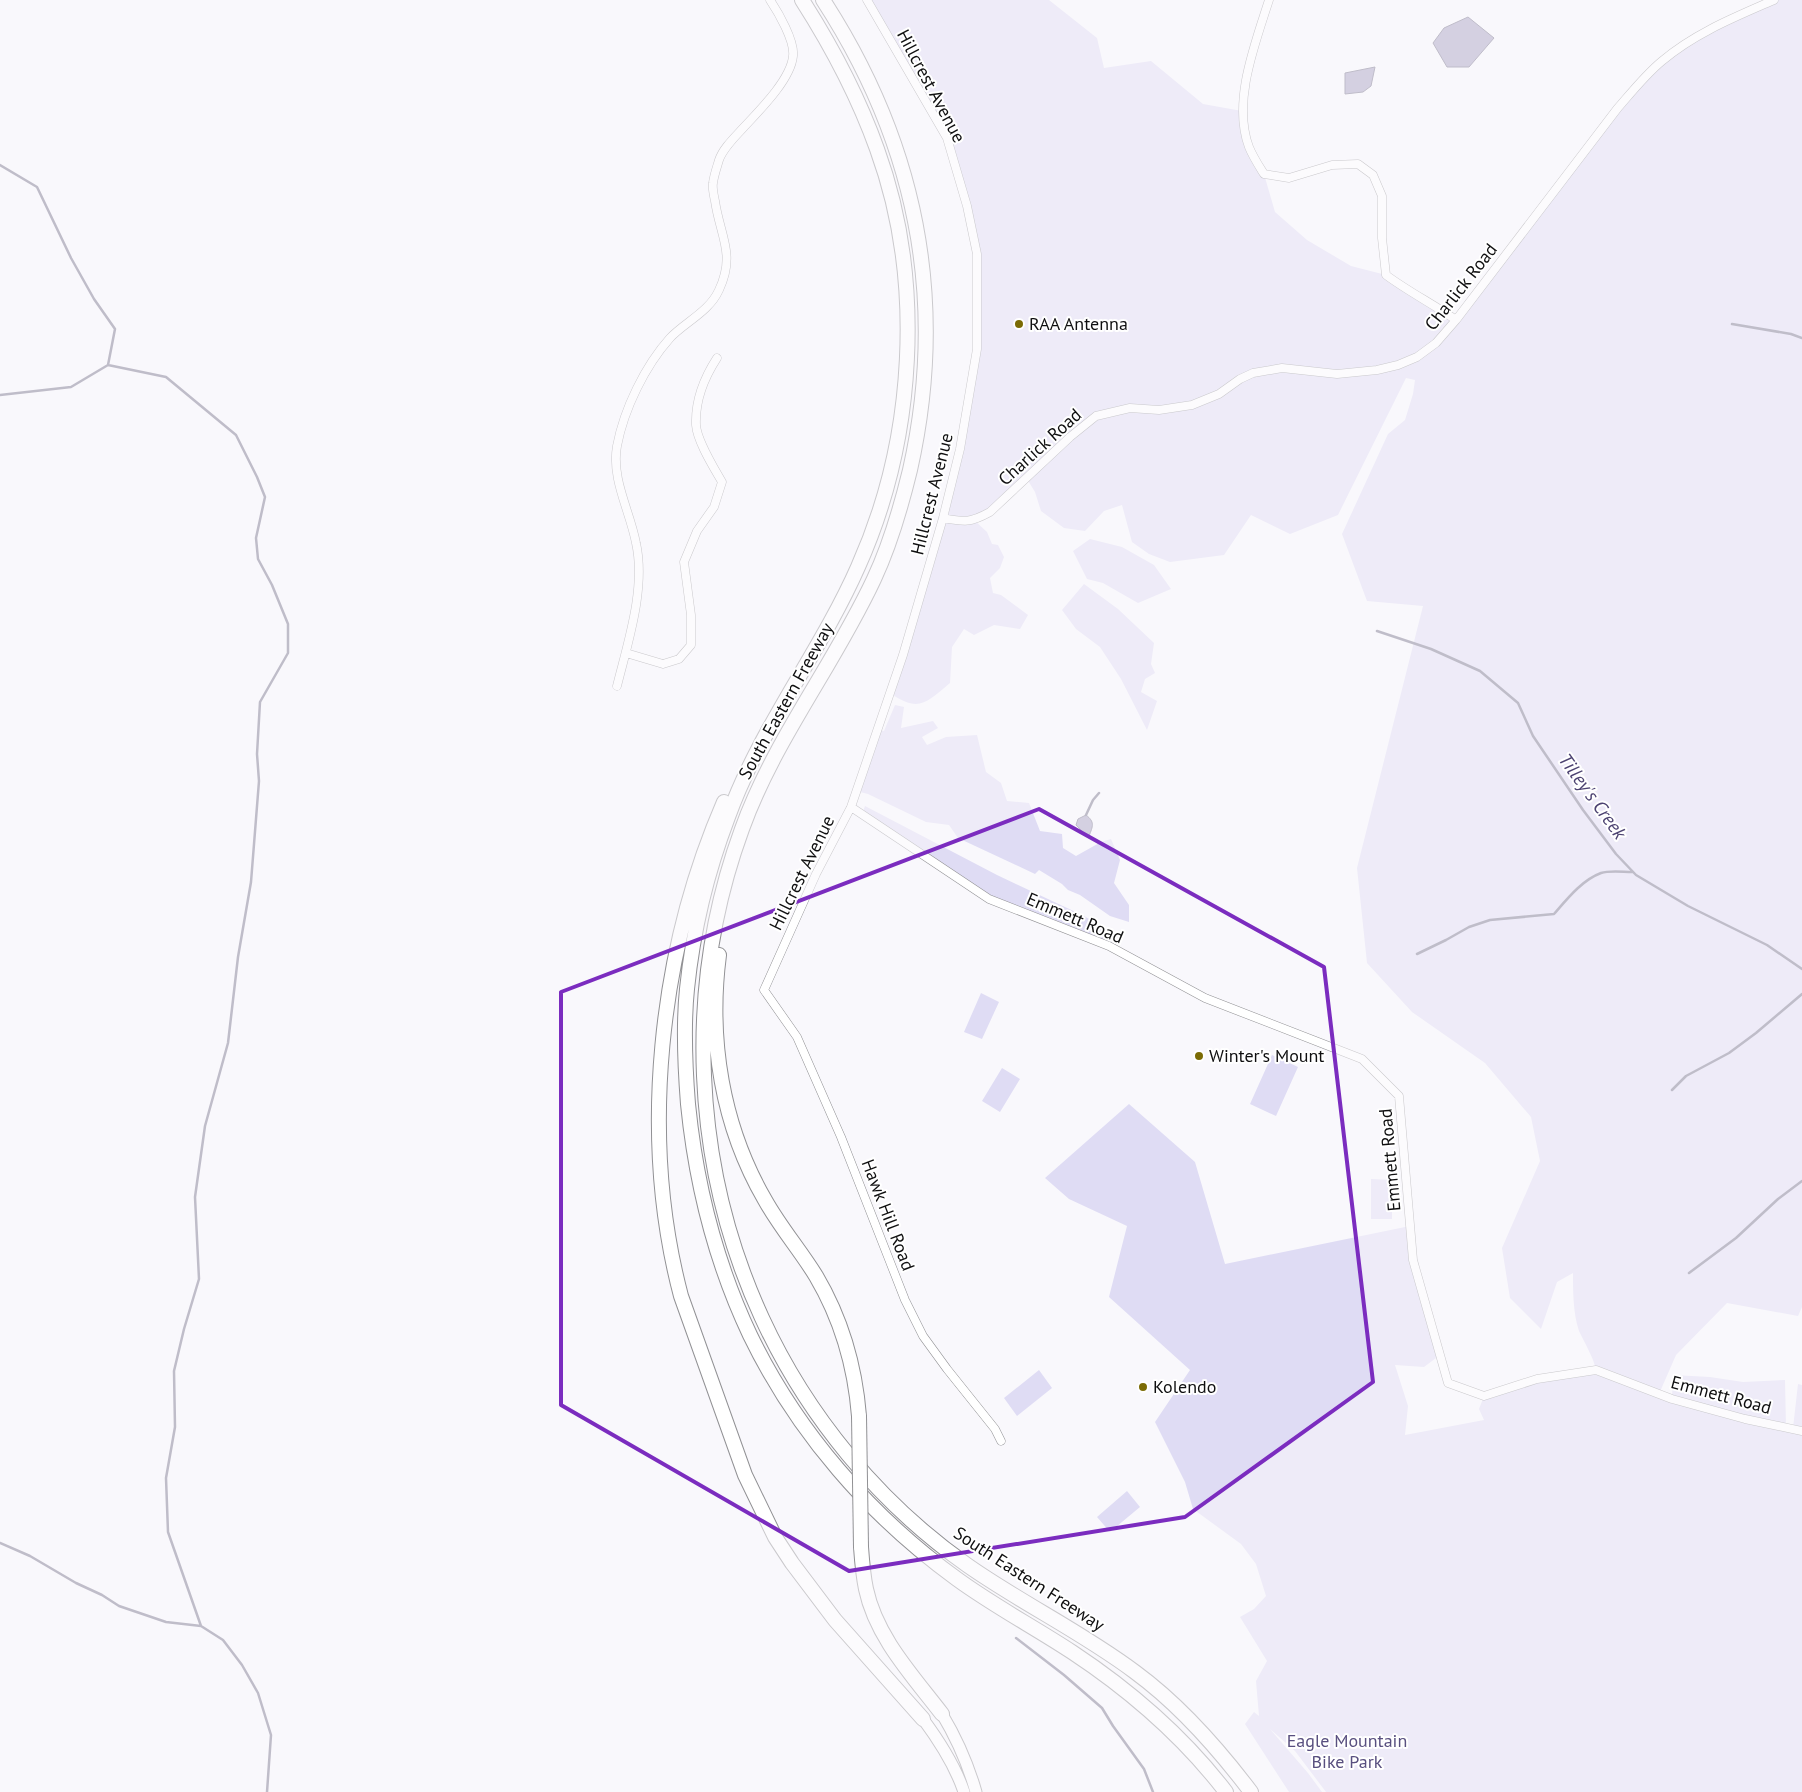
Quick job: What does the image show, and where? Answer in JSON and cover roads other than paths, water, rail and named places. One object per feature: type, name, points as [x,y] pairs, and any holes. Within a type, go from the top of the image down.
[{"type":"highway","name":"South Eastern Freeway","points":[[802,0],[842,68],[862,111],[879,153],[892,200],[901,245],[906,291],[908,338],[905,385],[900,433],[890,477],[860,564],[839,608],[746,770],[728,814],[702,901],[686,992],[684,1040],[692,1144],[700,1189],[713,1241],[731,1291],[750,1334],[771,1374],[795,1413],[851,1485],[885,1520],[918,1549],[955,1577],[993,1604],[1070,1651],[1145,1706],[1180,1738],[1226,1792]]},
{"type":"highway","name":"South Eastern Freeway","points":[[823,0],[855,52],[876,94],[897,152],[914,212],[926,304],[923,396],[916,444],[906,489],[893,532],[876,575],[855,616],[785,736],[760,784],[728,867],[709,958],[704,1003],[703,1060],[709,1142],[717,1187],[741,1267],[762,1318],[782,1359],[805,1398],[859,1468],[894,1504],[964,1563],[1135,1672],[1169,1700],[1202,1732],[1232,1767],[1250,1792]]},
{"type":"highway","points":[[839,608],[761,724],[739,766],[720,811],[692,890],[676,957],[663,1042],[660,1095],[660,1150],[663,1205],[681,1296],[720,1408],[757,1503],[784,1550],[835,1620],[924,1719]]},
{"type":"highway","points":[[728,867],[715,1003],[719,1070],[734,1131],[744,1159],[765,1201],[816,1276],[845,1336],[854,1370],[859,1416],[861,1547],[866,1590],[872,1611],[885,1637],[942,1714]]},
{"type":"main road","points":[[942,1714],[967,1762],[976,1792]]},
{"type":"main road","points":[[924,1719],[947,1755],[964,1792]]},
{"type":"street","points":[[617,686],[635,610],[639,570],[637,544],[617,474],[616,449],[624,417],[651,363],[671,337],[701,313],[719,292],[726,268],[727,246],[716,211],[712,184],[720,158],[732,140],[784,80],[793,55],[788,31],[770,0]]},
{"type":"street","name":"Hillcrest Avenue","points":[[764,990],[816,874],[851,807],[903,655],[943,518],[960,449],[977,349],[977,254],[967,206],[947,138],[867,0]]},
{"type":"street","points":[[1269,0],[1249,63],[1242,111],[1249,147],[1264,174],[1289,178],[1332,165],[1358,164],[1373,175],[1382,196],[1382,238],[1386,275],[1409,292],[1436,306],[1456,320]]},
{"type":"street","name":"Charlick Road","points":[[943,518],[965,522],[990,512],[1070,437],[1096,416],[1130,408],[1159,410],[1192,405],[1219,394],[1240,379],[1253,373],[1282,368],[1337,374],[1370,371],[1398,366],[1417,357],[1436,344],[1456,320],[1617,109],[1645,77],[1663,60],[1691,40],[1726,21],[1774,0]]},
{"type":"street","points":[[626,653],[663,664],[679,659],[691,645],[691,615],[684,562],[697,531],[714,507],[722,482],[707,455],[696,426],[700,393],[708,372],[717,358]]},
{"type":"street","name":"Emmett Road","points":[[851,807],[989,899],[1109,946],[1205,998],[1354,1056],[1364,1062],[1399,1096],[1413,1260],[1448,1382],[1484,1396],[1536,1379],[1596,1370],[1672,1399],[1745,1419],[1802,1431]]},
{"type":"street","name":"Hawk Hill Road","points":[[764,990],[797,1036],[841,1137],[905,1300],[923,1336],[995,1429],[1001,1441]]},
{"type":"waterway","points":[[0,165],[37,187],[71,258],[94,299],[115,329],[108,365]]},
{"type":"waterway","points":[[1732,324],[1791,334],[1802,338]]},
{"type":"waterway","points":[[0,395],[71,387],[108,365],[166,377],[236,435],[257,477],[265,497],[256,538],[258,559],[272,585],[288,624],[288,653],[260,702],[257,754],[259,781],[251,882],[238,957],[228,1043],[205,1126],[195,1197],[199,1279],[174,1371],[175,1427],[166,1478],[168,1532],[201,1626]]},
{"type":"waterway","name":"Tilley's Creek","points":[[1377,631],[1431,649],[1480,671],[1518,703],[1533,736],[1583,810],[1616,854],[1636,875],[1688,906],[1767,945],[1802,969]]},
{"type":"waterway","points":[[1086,815],[1093,800],[1099,793]]},
{"type":"waterway","points":[[1417,954],[1469,927],[1490,920],[1554,914],[1575,890],[1594,876],[1608,872],[1632,872]]},
{"type":"waterway","points":[[1672,1090],[1686,1076],[1729,1053],[1802,994]]},
{"type":"waterway","points":[[1689,1273],[1736,1238],[1778,1199],[1802,1181]]},
{"type":"waterway","points":[[0,1543],[30,1556],[119,1606],[166,1622],[201,1626],[223,1640],[242,1665],[258,1693],[271,1735],[267,1792]]},
{"type":"waterway","points":[[1016,1638],[1064,1675],[1102,1708],[1144,1769],[1153,1792]]},
{"type":"place","name":"RAA Antenna","points":[[1019,324]]},
{"type":"place","name":"Winter's Mount","points":[[1199,1056]]},
{"type":"place","name":"Kolendo","points":[[1143,1387]]},
{"type":"park label","name":"Eagle Mountain Bike Park","points":[[1347,1751]]}]
